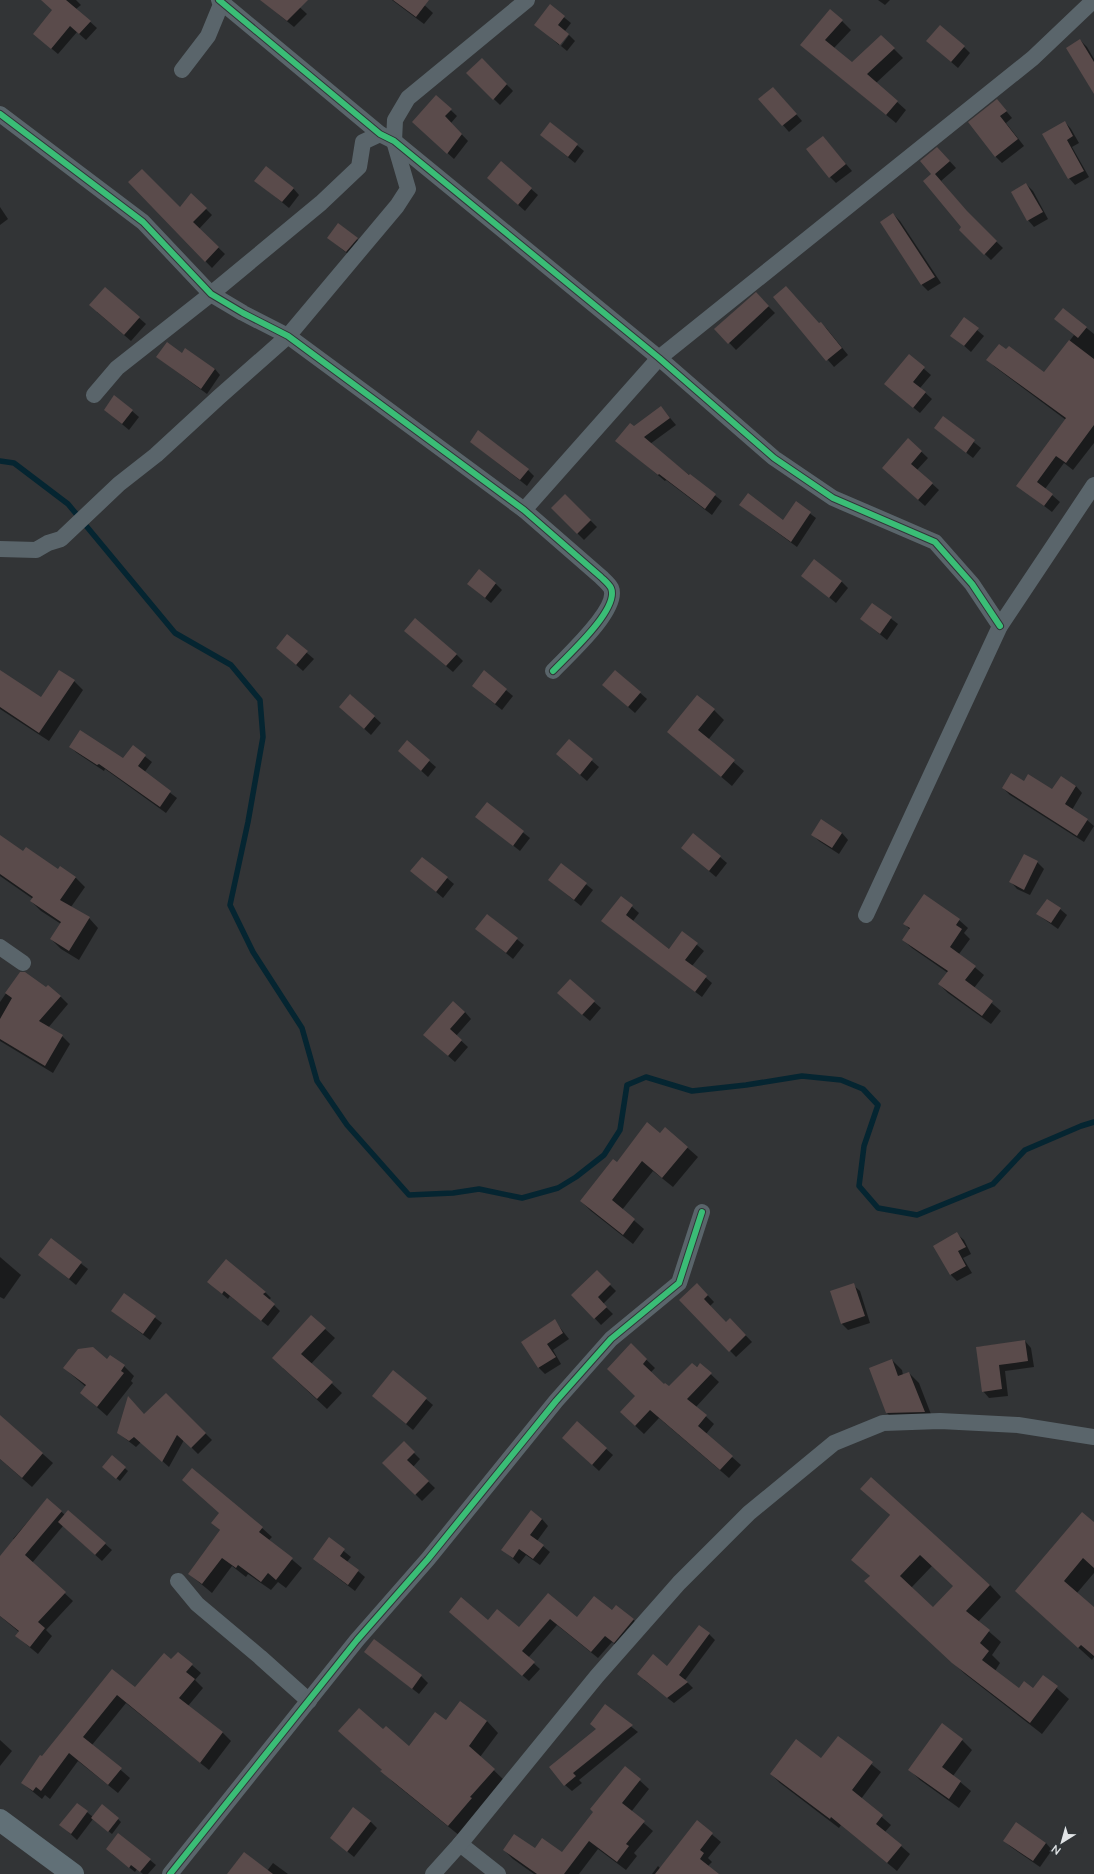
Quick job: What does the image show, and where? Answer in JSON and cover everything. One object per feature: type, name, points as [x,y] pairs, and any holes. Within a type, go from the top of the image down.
[{"type":"main road","points":[[0,1820],[73,1874]]},
{"type":"street","points":[[0,549],[36,550],[48,543],[61,539],[119,484],[156,455],[288,336],[397,206],[408,189],[387,138],[394,120],[408,98],[527,0]]},
{"type":"street","points":[[524,510],[659,358],[1032,58],[1094,0]]},
{"type":"street","points":[[182,70],[208,36],[221,1],[387,138],[659,358],[774,458],[832,498],[935,542],[972,584],[1000,626]]},
{"type":"street","points":[[0,114],[143,222],[211,294],[243,313],[288,336],[524,510],[601,577],[611,589],[612,603],[604,616],[553,670]]},
{"type":"street","points":[[94,395],[117,368],[211,294],[326,198],[359,167],[363,142],[387,138]]},
{"type":"street","points":[[866,915],[1000,626],[1094,485]]},
{"type":"street","points":[[0,947],[23,962]]},
{"type":"street","points":[[170,1874],[357,1640],[428,1559],[531,1432],[596,1356],[611,1339],[679,1283],[702,1212]]},
{"type":"street","points":[[433,1874],[460,1844],[597,1676],[679,1583],[749,1513],[834,1443],[883,1423],[940,1420],[1018,1425],[1094,1437]]},
{"type":"street","points":[[178,1581],[197,1604],[309,1701]]},
{"type":"street","points":[[460,1844],[498,1874]]},
{"type":"building","points":[[41,0],[66,0],[91,21],[79,34],[70,26],[51,49],[33,34],[52,10]]},
{"type":"building","points":[[260,0],[308,0],[287,21]]},
{"type":"building","points":[[393,0],[429,0],[416,17]]},
{"type":"building","points":[[550,4],[565,16],[558,25],[569,34],[560,45],[534,25]]},
{"type":"building","points":[[830,9],[843,20],[825,40],[852,62],[881,35],[895,48],[867,74],[898,101],[886,115],[800,45]]},
{"type":"building","points":[[940,25],[965,46],[951,62],[926,41]]},
{"type":"building","points":[[1080,39],[1094,62],[1094,94],[1066,48]]},
{"type":"building","points":[[482,58],[507,84],[493,100],[466,73]]},
{"type":"building","points":[[773,87],[797,114],[782,126],[758,99]]},
{"type":"building","points":[[436,95],[452,109],[445,116],[462,134],[447,154],[412,122]]},
{"type":"building","points":[[997,99],[1007,111],[1000,116],[1018,139],[995,157],[968,122]]},
{"type":"building","points":[[1065,121],[1073,136],[1067,140],[1084,171],[1068,179],[1042,134]]},
{"type":"building","points":[[550,122],[578,144],[568,157],[540,135]]},
{"type":"building","points":[[823,136],[846,164],[829,178],[806,149]]},
{"type":"building","points":[[937,147],[950,161],[935,174],[967,211],[997,241],[984,255],[959,230],[961,227],[923,181],[931,174],[920,161]]},
{"type":"building","points":[[501,161],[532,188],[518,205],[487,178]]},
{"type":"building","points":[[266,166],[294,188],[282,202],[254,181]]},
{"type":"building","points":[[142,169],[180,207],[191,193],[207,208],[193,222],[219,247],[205,262],[128,182]]},
{"type":"building","points":[[1026,183],[1043,212],[1027,221],[1011,192]]},
{"type":"building","points":[[893,213],[935,277],[921,285],[880,222]]},
{"type":"building","points":[[338,223],[358,238],[346,252],[327,238]]},
{"type":"building","points":[[786,286],[819,323],[821,322],[842,348],[826,361],[773,297]]},
{"type":"building","points":[[105,287],[140,317],[124,335],[89,305]]},
{"type":"building","points":[[756,292],[769,306],[728,344],[714,329]]},
{"type":"building","points":[[1063,308],[1087,327],[1078,338],[1054,319]]},
{"type":"building","points":[[964,317],[979,328],[964,346],[950,336]]},
{"type":"building","points":[[1069,340],[1094,359],[1094,425],[1066,463],[1056,456],[1037,482],[1053,494],[1044,506],[1016,486],[1066,418],[986,360],[999,344],[1006,349],[1009,346],[1044,372]]},
{"type":"building","points":[[167,342],[182,353],[185,348],[215,369],[201,389],[156,357]]},
{"type":"building","points":[[909,354],[925,367],[913,382],[926,392],[913,408],[884,384]]},
{"type":"building","points":[[114,395],[133,410],[122,424],[104,410]]},
{"type":"building","points":[[661,406],[670,418],[644,437],[689,475],[690,474],[716,494],[705,509],[659,474],[658,475],[615,441],[630,423],[634,426]]},
{"type":"building","points":[[943,416],[975,440],[966,453],[934,428]]},
{"type":"building","points":[[478,430],[529,469],[520,480],[470,442]]},
{"type":"building","points":[[908,438],[922,451],[911,464],[933,483],[918,500],[882,468]]},
{"type":"building","points":[[748,493],[783,520],[796,501],[811,512],[791,542],[739,505]]},
{"type":"building","points":[[565,494],[591,520],[577,534],[551,508]]},
{"type":"building","points":[[814,559],[842,581],[829,598],[801,576]]},
{"type":"building","points":[[479,569],[496,583],[485,598],[467,584]]},
{"type":"building","points":[[872,603],[892,617],[880,634],[860,619]]},
{"type":"building","points":[[415,618],[457,654],[446,666],[404,631]]},
{"type":"building","points":[[287,634],[308,651],[296,665],[276,648]]},
{"type":"building","points":[[0,670],[41,697],[59,670],[75,680],[39,733],[0,707]]},
{"type":"building","points":[[484,670],[507,689],[495,704],[472,686]]},
{"type":"building","points":[[615,670],[641,692],[628,707],[602,685]]},
{"type":"building","points":[[350,694],[375,716],[364,729],[339,707]]},
{"type":"building","points":[[697,695],[715,709],[698,730],[735,760],[721,777],[667,732]]},
{"type":"building","points":[[80,730],[123,758],[133,745],[146,755],[138,766],[171,791],[160,807],[99,764],[97,765],[69,747]]},
{"type":"building","points":[[569,739],[593,759],[580,775],[556,754]]},
{"type":"building","points":[[407,740],[430,760],[421,771],[398,751]]},
{"type":"building","points":[[1011,773],[1024,781],[1028,774],[1052,789],[1061,776],[1076,786],[1065,804],[1088,819],[1077,836],[1002,788]]},
{"type":"building","points":[[487,802],[524,831],[513,846],[475,817]]},
{"type":"building","points":[[821,819],[842,833],[832,848],[811,835]]},
{"type":"building","points":[[693,833],[721,856],[709,871],[681,848]]},
{"type":"building","points":[[0,835],[23,851],[26,847],[58,869],[60,866],[76,877],[60,900],[90,917],[69,951],[50,939],[61,922],[30,901],[33,897],[0,874]]},
{"type":"building","points":[[1024,854],[1038,861],[1024,890],[1009,882]]},
{"type":"building","points":[[422,857],[448,877],[436,892],[410,871]]},
{"type":"building","points":[[561,863],[587,883],[574,900],[548,880]]},
{"type":"building","points":[[924,894],[960,919],[956,925],[962,929],[950,947],[976,966],[965,980],[993,1001],[982,1016],[938,984],[948,971],[902,940],[910,928],[903,924]]},
{"type":"building","points":[[621,896],[633,905],[626,915],[669,949],[682,931],[698,943],[685,960],[707,976],[695,992],[601,921]]},
{"type":"building","points":[[1047,899],[1061,908],[1051,923],[1036,914]]},
{"type":"building","points":[[487,914],[518,938],[506,953],[475,929]]},
{"type":"building","points":[[20,972],[25,972],[46,987],[48,985],[61,996],[39,1021],[63,1035],[45,1066],[0,1039],[0,1019],[12,998],[5,993]]},
{"type":"building","points":[[570,979],[595,1001],[582,1015],[557,993]]},
{"type":"building","points":[[453,1001],[465,1012],[450,1029],[462,1040],[448,1056],[423,1035]]},
{"type":"building","points":[[647,1122],[660,1133],[665,1127],[688,1147],[662,1178],[642,1161],[612,1200],[635,1219],[623,1235],[580,1201],[613,1159],[617,1162]]},
{"type":"building","points":[[957,1232],[966,1247],[958,1251],[966,1266],[950,1275],[933,1246]]},
{"type":"building","points":[[51,1238],[82,1262],[69,1279],[38,1255]]},
{"type":"building","points":[[226,1259],[266,1292],[263,1294],[275,1304],[261,1321],[224,1291],[222,1294],[207,1282]]},
{"type":"building","points":[[597,1270],[611,1284],[598,1297],[607,1307],[594,1319],[571,1295]]},
{"type":"building","points":[[697,1283],[708,1295],[704,1299],[726,1322],[730,1318],[746,1335],[729,1352],[679,1300]]},
{"type":"building","points":[[854,1283],[865,1316],[841,1324],[830,1291]]},
{"type":"building","points":[[124,1293],[156,1316],[143,1334],[111,1311]]},
{"type":"building","points":[[311,1315],[326,1328],[301,1354],[333,1382],[317,1399],[272,1358]]},
{"type":"building","points":[[555,1319],[563,1333],[547,1344],[556,1357],[538,1368],[521,1342]]},
{"type":"building","points":[[1025,1340],[1028,1361],[999,1365],[1002,1389],[982,1392],[976,1347]]},
{"type":"building","points":[[631,1343],[647,1359],[643,1364],[664,1384],[665,1383],[669,1386],[692,1363],[697,1367],[700,1363],[712,1373],[687,1399],[707,1415],[698,1426],[733,1456],[720,1470],[650,1410],[635,1426],[620,1412],[635,1396],[607,1369]]},
{"type":"building","points":[[93,1347],[107,1359],[110,1355],[125,1365],[121,1371],[124,1373],[97,1407],[80,1393],[86,1385],[63,1368],[78,1349]]},
{"type":"building","points":[[892,1359],[898,1376],[909,1372],[925,1412],[886,1413],[869,1368]]},
{"type":"building","points":[[393,1370],[427,1398],[406,1424],[372,1396]]},
{"type":"building","points":[[166,1393],[206,1433],[191,1448],[177,1435],[162,1462],[134,1437],[129,1441],[117,1433],[128,1396],[144,1414]]},
{"type":"building","points":[[0,1415],[43,1453],[22,1478],[0,1459]]},
{"type":"building","points":[[577,1421],[607,1448],[592,1465],[562,1438]]},
{"type":"building","points":[[404,1441],[415,1452],[407,1460],[429,1481],[415,1495],[382,1463]]},
{"type":"building","points":[[112,1455],[126,1467],[116,1479],[102,1467]]},
{"type":"building","points":[[192,1468],[263,1527],[259,1532],[293,1558],[276,1580],[268,1573],[261,1582],[238,1565],[236,1568],[222,1558],[202,1584],[188,1574],[220,1530],[211,1523],[219,1513],[182,1480]]},
{"type":"building","points":[[871,1477],[990,1585],[966,1611],[990,1630],[980,1643],[989,1651],[982,1660],[1019,1688],[1024,1681],[1033,1688],[1043,1675],[1058,1686],[1030,1723],[952,1663],[864,1581],[870,1576],[851,1560],[890,1515],[860,1489]],"holes":[[[920,1555],[953,1586],[933,1607],[900,1576]]]},
{"type":"building","points":[[47,1498],[62,1511],[25,1555],[66,1592],[38,1622],[45,1628],[30,1647],[15,1636],[19,1631],[0,1616],[0,1556]]},
{"type":"building","points":[[68,1510],[106,1543],[95,1555],[58,1522]]},
{"type":"building","points":[[531,1510],[542,1519],[530,1535],[544,1545],[533,1559],[519,1549],[513,1558],[501,1550]]},
{"type":"building","points":[[1082,1512],[1094,1522],[1094,1568],[1083,1558],[1064,1581],[1094,1607],[1094,1656],[1081,1645],[1078,1648],[1015,1591]]},
{"type":"building","points":[[329,1537],[345,1549],[340,1556],[359,1570],[348,1585],[313,1559]]},
{"type":"building","points":[[548,1593],[577,1617],[594,1596],[612,1610],[616,1605],[634,1619],[614,1643],[605,1636],[591,1652],[550,1619],[522,1651],[535,1662],[522,1676],[449,1612],[461,1597],[488,1620],[497,1609],[519,1627]]},
{"type":"building","points":[[699,1625],[710,1633],[679,1675],[688,1682],[667,1698],[637,1674],[653,1654],[667,1666]]},
{"type":"building","points":[[374,1639],[422,1675],[412,1689],[364,1652]]},
{"type":"building","points":[[178,1652],[193,1664],[186,1672],[195,1679],[179,1698],[223,1732],[200,1763],[117,1695],[83,1737],[122,1768],[108,1785],[69,1753],[41,1791],[36,1787],[33,1791],[21,1783],[40,1755],[42,1756],[112,1669],[135,1687],[164,1653],[171,1659]]},
{"type":"building","points":[[460,1701],[487,1721],[469,1746],[495,1769],[470,1797],[472,1798],[448,1826],[380,1771],[382,1770],[338,1731],[359,1708],[383,1729],[386,1726],[409,1746],[435,1712],[446,1720]]},
{"type":"building","points":[[605,1704],[633,1725],[573,1773],[576,1776],[564,1786],[549,1767],[596,1729],[590,1724]]},
{"type":"building","points":[[942,1723],[963,1739],[942,1767],[961,1781],[949,1799],[908,1770]]},
{"type":"building","points":[[838,1736],[873,1762],[852,1790],[883,1815],[876,1824],[902,1845],[887,1863],[831,1817],[830,1819],[770,1774],[796,1739],[821,1758]]},
{"type":"building","points":[[625,1766],[641,1779],[622,1803],[645,1821],[626,1844],[629,1846],[617,1862],[589,1841],[564,1874],[537,1874],[503,1850],[514,1834],[535,1848],[542,1838],[562,1852],[593,1812],[590,1809]]},
{"type":"building","points":[[77,1803],[88,1811],[71,1834],[59,1825]]},
{"type":"building","points":[[102,1804],[119,1818],[108,1832],[91,1818]]},
{"type":"building","points":[[353,1807],[371,1821],[347,1852],[330,1838]]},
{"type":"building","points":[[697,1820],[713,1833],[700,1850],[704,1853],[700,1859],[719,1874],[655,1874]]},
{"type":"building","points":[[1016,1822],[1046,1843],[1033,1861],[1003,1841]]},
{"type":"building","points":[[118,1833],[151,1859],[140,1872],[131,1865],[129,1868],[106,1849]]},
{"type":"building","points":[[244,1852],[273,1874],[227,1874]]},
{"type":"waterway","points":[[0,461],[14,463],[68,504],[175,633],[231,665],[260,700],[263,737],[248,822],[230,905],[253,952],[302,1028],[317,1081],[347,1125],[409,1195],[453,1193],[479,1189],[522,1198],[558,1188],[576,1177],[604,1155],[620,1130],[627,1085],[646,1077],[692,1091],[746,1085],[802,1076],[841,1080],[863,1089],[878,1105],[864,1146],[859,1186],[878,1208],[917,1215],[993,1184],[1025,1150],[1094,1122]]},
{"type":"cycle path","points":[[219,0],[380,134],[394,141],[659,358],[774,458],[833,498],[935,542],[972,584],[1000,626]]},
{"type":"cycle path","points":[[0,114],[143,222],[211,294],[243,313],[288,336],[524,510],[606,582],[611,588],[612,597],[608,608],[591,632],[553,671]]},
{"type":"cycle path","points":[[170,1874],[357,1640],[428,1559],[556,1401],[611,1339],[679,1283],[702,1212]]}]
